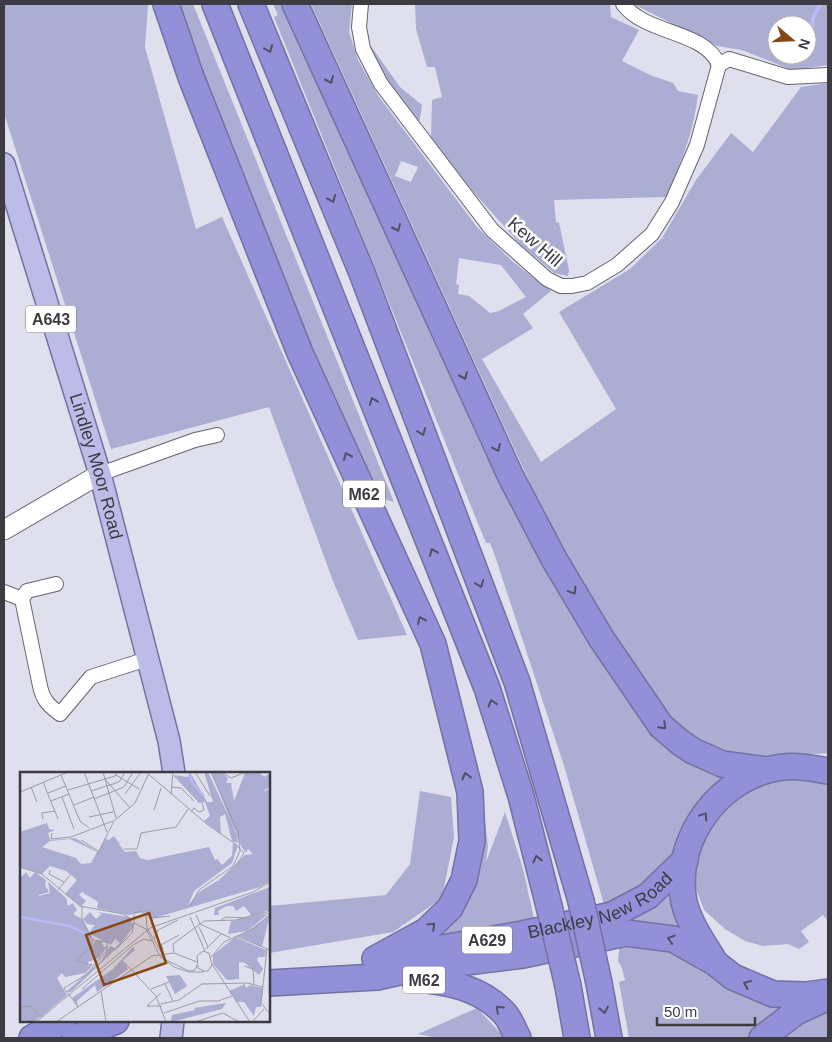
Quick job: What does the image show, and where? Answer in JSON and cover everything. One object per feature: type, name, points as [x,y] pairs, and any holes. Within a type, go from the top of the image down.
[{"type":"highway","name":"M62","points":[[166,4],[192,77],[300,353],[433,644],[470,792],[472,841],[464,880],[450,908],[426,931],[376,968]]},
{"type":"highway","name":"M62","points":[[215,4],[487,688],[521,796],[568,986],[577,1038]]},
{"type":"highway","points":[[251,4],[362,273],[517,682],[581,901],[599,983],[608,1038]]},
{"type":"highway","points":[[295,4],[511,477],[554,559],[601,638],[662,726],[681,743],[699,754],[722,764],[767,770]]},
{"type":"highway","name":"Blackley New Road","points":[[714,962],[686,910],[683,886],[685,860],[693,834],[716,800],[736,785],[767,770],[801,766],[828,771]]},
{"type":"highway","name":"Blackley New Road","points":[[270,983],[376,968],[612,915],[648,896],[685,860]]},
{"type":"highway","name":"Blackley New Road","points":[[270,968],[417,968],[523,955],[622,933],[655,935],[673,939],[714,962],[733,977],[773,994],[806,996],[828,992]]},
{"type":"highway","name":"M62","points":[[376,968],[442,981],[475,992],[495,1004],[506,1016],[518,1038]]},
{"type":"highway","points":[[762,1038],[783,1020],[828,997]]},
{"type":"highway","points":[[32,1038],[60,1022]]},
{"type":"highway","points":[[75,1038],[114,1022]]},
{"type":"main road","name":"Lindley Moor Road","points":[[4,164],[100,474],[169,741],[174,772]]},
{"type":"street","name":"Kew Hill","points":[[361,4],[359,27],[363,49],[369,64],[381,84],[492,230],[547,279],[561,286],[587,283],[617,265],[652,234],[672,202],[697,145],[719,65]]},
{"type":"street","points":[[623,4],[640,19],[705,47],[715,56],[719,65],[729,59],[788,78],[828,75]]},
{"type":"street","points":[[4,530],[100,474],[195,440],[218,435]]},
{"type":"street","points":[[56,584],[27,591],[22,599],[43,699],[60,714],[91,677],[148,660]]},
{"type":"street","points":[[4,592],[22,599]]},
{"type":"street","points":[[801,766],[828,758]]},
{"type":"shaded area","points":[[4,4],[148,4],[145,47],[196,229],[222,217],[407,635],[358,640],[333,581],[269,407],[111,449],[4,113]]},
{"type":"shaded area","points":[[177,4],[193,4],[394,502],[377,497],[293,316]]},
{"type":"shaded area","points":[[273,4],[285,4],[485,454],[553,580],[595,650],[733,773],[676,851],[643,889],[605,908],[565,769],[495,556],[490,543],[486,543],[479,526],[274,17],[278,15]]},
{"type":"shaded area","points":[[311,4],[352,4],[349,32],[358,60],[379,97],[477,227],[512,261],[551,291],[523,314],[533,328],[482,359],[541,462],[616,409],[559,312],[630,269],[662,238],[696,180],[731,133],[753,152],[801,87],[828,83],[828,753],[752,760],[732,758],[678,731],[607,623],[562,547],[534,492]],"holes":[[[401,161],[418,167],[411,182],[395,176]],[[459,258],[501,265],[526,297],[499,311],[490,313],[469,296],[458,294],[459,285],[456,284]]]},
{"type":"shaded area","points":[[415,4],[610,4],[611,17],[639,30],[622,61],[650,75],[673,83],[678,91],[698,95],[686,147],[666,197],[554,200],[556,222],[559,223],[569,270],[568,276],[554,273],[521,245],[468,186],[431,137],[432,100],[442,97],[435,67],[427,67],[416,29]]},
{"type":"shaded area","points":[[633,4],[828,4],[828,65],[792,70],[780,65],[817,65],[817,15],[767,15],[767,60],[742,50],[717,46]]},
{"type":"shaded area","points":[[368,42],[400,87],[422,105],[419,125],[382,75]]},
{"type":"shaded area","points":[[784,778],[828,781],[828,921],[823,915],[801,931],[809,942],[799,949],[788,944],[763,946],[745,941],[725,929],[704,910],[694,883],[696,856],[718,814],[747,790]]},
{"type":"shaded area","points":[[420,791],[451,797],[454,837],[442,898],[393,932],[270,953],[270,906],[386,895],[410,864]]},
{"type":"shaded area","points":[[482,797],[488,846],[486,862],[505,812],[523,869],[535,923],[415,943],[438,927]]},
{"type":"shaded area","points":[[672,885],[685,932],[616,921]]},
{"type":"shaded area","points":[[620,942],[655,943],[783,1007],[751,1038],[629,1038],[619,982],[625,980],[618,961]]},
{"type":"shaded area","points":[[477,1008],[505,1038],[437,1038],[418,1034]]},
{"type":"shaded area","points":[[828,1010],[828,1038],[772,1038],[780,1031]]},
{"type":"waterway","points":[[814,15],[821,4]]}]
